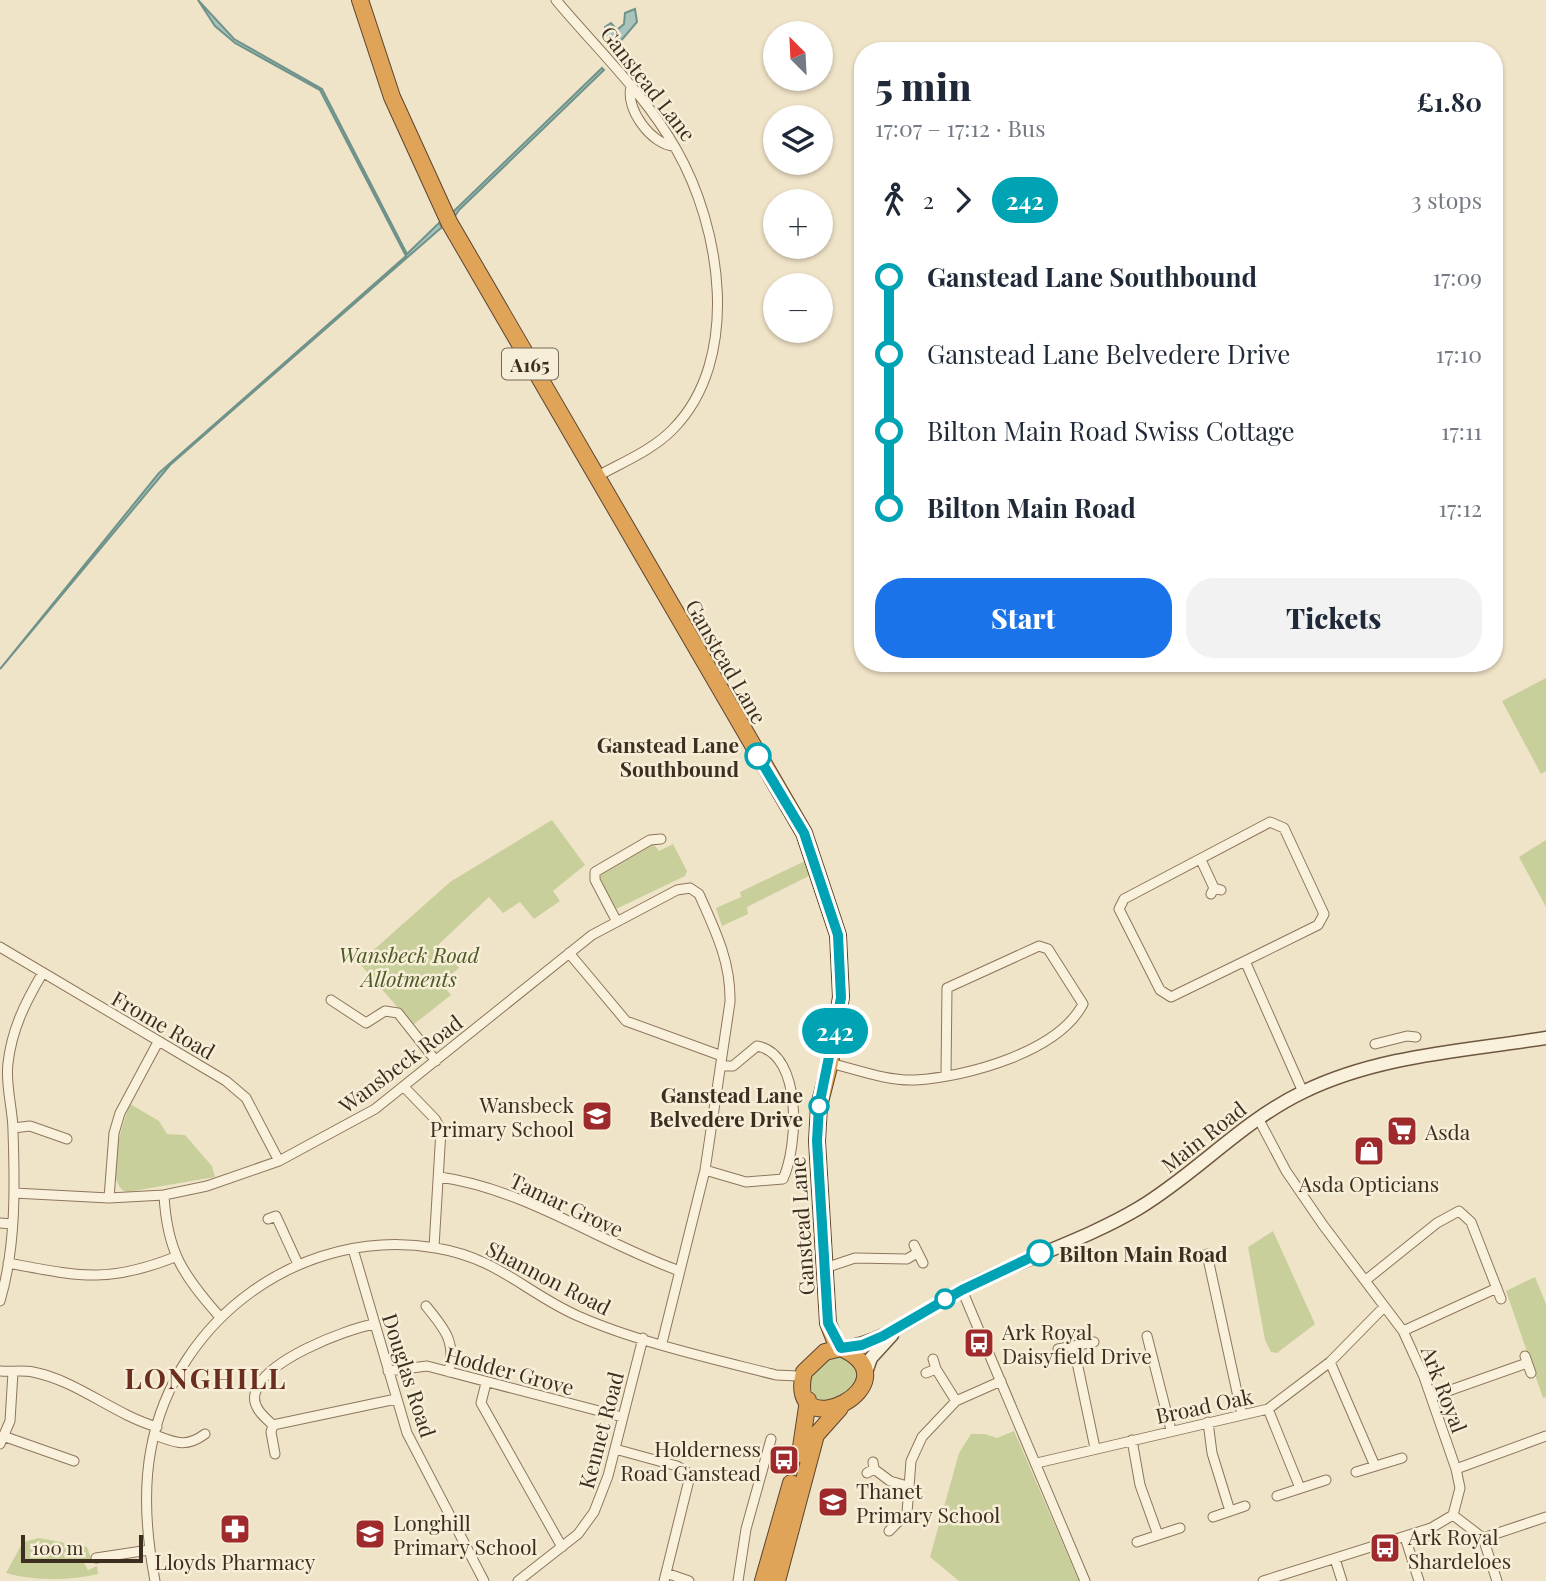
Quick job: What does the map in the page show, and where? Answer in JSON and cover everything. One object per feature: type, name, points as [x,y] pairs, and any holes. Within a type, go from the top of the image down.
[{"type":"highway","name":"Ganstead Lane","points":[[360,0],[392,97],[434,192],[596,477],[804,833],[815,859],[838,935],[841,998],[830,1063],[819,1106],[817,1141],[828,1323],[841,1348]]},
{"type":"highway","name":"Ganstead Lane","points":[[811,1363],[828,1323]]},
{"type":"highway","points":[[811,1363],[828,1350],[841,1348]]},
{"type":"highway","name":"A165","points":[[841,1348],[858,1360],[865,1376]]},
{"type":"highway","name":"A165","points":[[763,1581],[803,1441],[808,1399],[803,1383],[811,1363]]},
{"type":"highway","points":[[777,1581],[816,1435],[827,1419],[860,1388],[865,1376]]},
{"type":"highway","points":[[808,1399],[824,1410],[842,1406]]},
{"type":"main road","name":"Main Road","points":[[841,1348],[869,1342],[962,1290],[1137,1209],[1258,1118],[1303,1092],[1393,1061],[1546,1038]]},
{"type":"main road","name":"Main Road","points":[[865,1376],[871,1358],[904,1322]]},
{"type":"street","name":"Ganstead Lane","points":[[556,0],[631,88],[674,146],[699,206],[718,288],[714,352],[708,375],[674,428],[596,477]]},
{"type":"street","points":[[1270,822],[1284,828],[1324,914],[1318,925],[1245,961],[1171,997],[1160,990],[1119,909],[1124,899],[1270,822]]},
{"type":"street","points":[[616,920],[594,880],[595,872],[650,840],[661,839]]},
{"type":"street","points":[[1201,859],[1215,891]]},
{"type":"street","name":"Wansbeck Road","points":[[14,1193],[109,1198],[164,1195],[207,1186],[279,1161],[365,1116],[569,953],[616,920],[677,890],[690,888],[699,894],[725,955],[730,977],[705,1170],[677,1270],[662,1343]]},
{"type":"street","points":[[830,1063],[881,1076],[915,1080],[946,1075],[989,1066],[1037,1046],[1076,1016],[1083,1004],[1048,948],[1039,946],[947,988],[946,1075]]},
{"type":"street","name":"Frome Road","points":[[0,947],[226,1081],[246,1098],[279,1161]]},
{"type":"street","points":[[569,953],[626,1021],[733,1066],[757,1046],[767,1048],[786,1069],[793,1116],[788,1169],[783,1179],[746,1182],[705,1170]]},
{"type":"street","points":[[1245,961],[1303,1092]]},
{"type":"street","points":[[0,1301],[8,1264],[14,1193],[13,1128],[7,1065],[21,1010],[42,974]]},
{"type":"street","points":[[331,999],[366,1023],[385,1011],[398,1013],[436,1061]]},
{"type":"street","points":[[1375,1044],[1407,1035],[1416,1037]]},
{"type":"street","points":[[109,1198],[114,1133],[120,1113],[158,1042]]},
{"type":"street","points":[[404,1087],[435,1119],[441,1130],[434,1247]]},
{"type":"street","name":"Ark Royal","points":[[1258,1118],[1286,1171],[1403,1331],[1431,1397],[1456,1469],[1460,1488],[1453,1515]]},
{"type":"street","points":[[13,1128],[30,1126],[68,1139]]},
{"type":"street","name":"Tamar Grove","points":[[440,1177],[503,1191],[635,1255],[677,1270]]},
{"type":"street","points":[[164,1195],[165,1223],[175,1257],[182,1272],[219,1316]]},
{"type":"street","points":[[1366,1280],[1437,1223],[1459,1212],[1471,1222],[1501,1298]]},
{"type":"street","points":[[268,1219],[276,1216],[298,1264]]},
{"type":"street","points":[[0,1223],[12,1224]]},
{"type":"street","name":"Shannon Road","points":[[155,1581],[149,1550],[148,1485],[156,1431],[170,1392],[188,1357],[219,1316],[264,1281],[298,1264],[353,1249],[389,1245],[434,1247],[488,1263],[576,1315],[643,1338],[782,1377],[808,1399]]},
{"type":"street","name":"Douglas Road","points":[[353,1249],[407,1433],[484,1581]]},
{"type":"street","points":[[824,1268],[855,1258],[907,1259],[915,1249],[923,1263]]},
{"type":"street","points":[[1206,1254],[1206,1270],[1242,1415]]},
{"type":"street","points":[[8,1264],[100,1278],[138,1272],[175,1257]]},
{"type":"street","points":[[1403,1331],[1497,1288]]},
{"type":"street","points":[[962,1290],[1037,1463],[1084,1581]]},
{"type":"street","points":[[426,1306],[451,1339],[453,1356],[449,1372]]},
{"type":"street","name":"Broad Oak","points":[[1037,1463],[1268,1409],[1330,1362],[1384,1307]]},
{"type":"street","points":[[273,1425],[260,1413],[255,1394],[268,1374],[315,1345],[374,1324]]},
{"type":"street","name":"Kennet Road","points":[[518,1581],[578,1534],[594,1512],[615,1449],[643,1338]]},
{"type":"street","points":[[1058,1349],[1094,1342]]},
{"type":"street","points":[[1146,1343],[1171,1430]]},
{"type":"street","points":[[1074,1348],[1095,1448]]},
{"type":"street","points":[[933,1359],[936,1369],[956,1401]]},
{"type":"street","points":[[1431,1397],[1526,1359],[1531,1373]]},
{"type":"street","points":[[1330,1362],[1375,1466]]},
{"type":"street","points":[[782,1377],[798,1376],[811,1363]]},
{"type":"street","name":"Hodder Grove","points":[[388,1371],[427,1366],[622,1417]]},
{"type":"street","points":[[926,1373],[936,1369]]},
{"type":"street","points":[[0,1371],[31,1371],[64,1381],[128,1419],[181,1445],[192,1443],[205,1434]]},
{"type":"street","points":[[13,1372],[10,1421],[2,1440],[74,1461]]},
{"type":"street","points":[[888,1531],[907,1513],[911,1461],[922,1437],[956,1401],[1001,1381]]},
{"type":"street","points":[[486,1383],[481,1403],[562,1547]]},
{"type":"street","points":[[273,1425],[396,1399]]},
{"type":"street","points":[[1268,1409],[1300,1488]]},
{"type":"street","points":[[1208,1422],[1212,1453],[1230,1511]]},
{"type":"street","points":[[273,1425],[271,1432],[275,1454]]},
{"type":"street","points":[[1456,1469],[1546,1436]]},
{"type":"street","points":[[738,1581],[746,1529],[771,1451],[771,1439]]},
{"type":"street","points":[[1132,1440],[1140,1485],[1158,1535]]},
{"type":"street","points":[[615,1449],[684,1468],[688,1473],[690,1480],[665,1577],[689,1581]]},
{"type":"street","points":[[1356,1472],[1402,1458]]},
{"type":"street","points":[[871,1468],[890,1481],[907,1486]]},
{"type":"street","points":[[1277,1496],[1326,1480]]},
{"type":"street","points":[[1213,1517],[1245,1506]]},
{"type":"street","points":[[1263,1581],[1405,1537],[1453,1515],[1483,1538],[1497,1581]]},
{"type":"street","points":[[1483,1538],[1546,1517]]},
{"type":"street","points":[[1137,1542],[1180,1528]]},
{"type":"street","points":[[1405,1537],[1419,1581]]},
{"type":"street","points":[[96,1558],[149,1550]]},
{"type":"street","points":[[1335,1559],[1342,1581]]},
{"type":"green space","points":[[1546,678],[1546,771],[1541,774],[1502,701]]},
{"type":"green space","name":"Wansbeck Road Allotments","points":[[552,820],[585,865],[553,891],[560,901],[534,919],[520,902],[503,913],[489,897],[438,945],[459,968],[441,983],[451,995],[413,1025],[359,963],[450,882]]},
{"type":"green space","points":[[1546,840],[1546,907],[1519,857]]},
{"type":"green space","points":[[652,842],[659,851],[673,844],[687,871],[685,876],[614,910],[599,875]]},
{"type":"green space","points":[[809,859],[813,874],[747,907],[748,914],[722,926],[716,908],[741,897],[740,892]]},
{"type":"green space","points":[[130,1104],[159,1121],[167,1134],[185,1135],[212,1166],[215,1177],[127,1192],[120,1187],[115,1165]]},
{"type":"green space","points":[[1273,1231],[1315,1324],[1277,1353],[1271,1352],[1265,1340],[1248,1247]]},
{"type":"green space","points":[[1535,1277],[1546,1304],[1546,1397],[1543,1398],[1506,1291]]},
{"type":"green space","points":[[838,1353],[857,1365],[857,1383],[838,1402],[818,1400],[808,1384],[815,1366]]},
{"type":"green space","points":[[1014,1431],[1079,1581],[959,1581],[930,1557],[959,1453],[971,1434],[985,1434],[997,1438]]},
{"type":"green space","points":[[39,1538],[87,1547],[91,1558],[84,1563],[88,1570],[97,1566],[98,1574],[52,1579],[28,1578],[6,1573],[23,1542]]},
{"type":"water","points":[[198,0],[234,39],[322,89],[407,254],[439,223],[442,227],[170,465],[0,669],[159,473],[406,256],[320,90],[235,43],[215,26]]},
{"type":"water","points":[[635,9],[637,22],[619,43],[614,44],[605,32],[605,27],[611,23],[617,30],[624,24],[625,13]]},
{"type":"water","points":[[602,68],[604,70],[455,216],[453,212]]},
{"type":"bus line","name":"242","points":[[758,756],[804,833],[815,859],[838,935],[841,998],[830,1063],[819,1106],[817,1141],[828,1323],[835,1341],[841,1348],[858,1346],[883,1336],[983,1279],[1040,1253]]},
{"type":"place","name":"Ganstead Lane Southbound","points":[[758,756]]},
{"type":"place","name":"Ganstead Lane Belvedere Drive","points":[[819,1106]]},
{"type":"place","name":"Wansbeck Primary School","points":[[597,1116]]},
{"type":"place","name":"Asda","points":[[1402,1131]]},
{"type":"place","name":"Asda Opticians","points":[[1369,1151]]},
{"type":"place","name":"Bilton Main Road","points":[[1040,1253]]},
{"type":"place","name":"Ark Royal Daisyfield Drive","points":[[979,1343]]},
{"type":"place","name":"Holderness Road Ganstead","points":[[784,1460]]},
{"type":"place","name":"Thanet Primary School","points":[[833,1502]]},
{"type":"place","name":"Lloyds Pharmacy","points":[[235,1529]]},
{"type":"place","name":"Longhill Primary School","points":[[370,1534]]},
{"type":"place","name":"Ark Royal Shardeloes","points":[[1385,1548]]},
{"type":"district","name":"LONGHILL","points":[[206,1377]]}]
